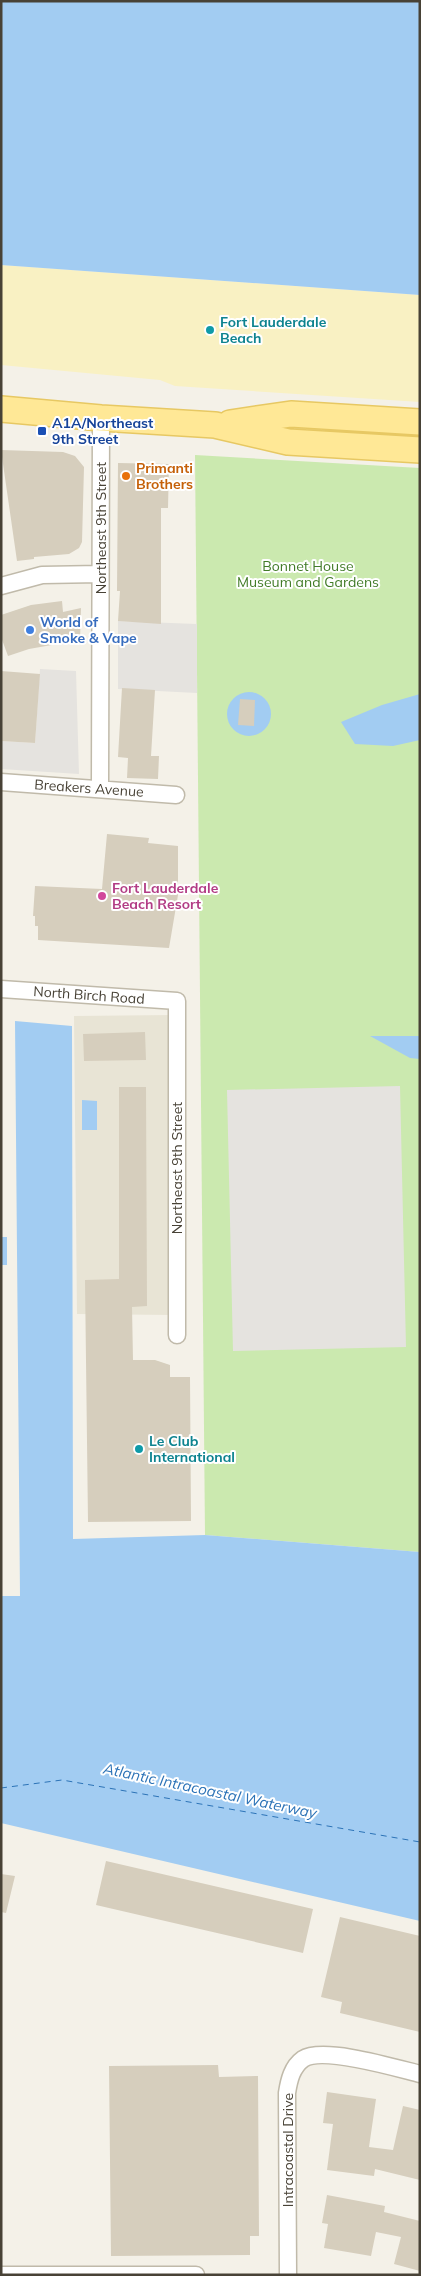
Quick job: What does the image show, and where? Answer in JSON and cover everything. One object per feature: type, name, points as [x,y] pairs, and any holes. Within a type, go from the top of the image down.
[{"type":"main road","points":[[1,408],[101,418],[215,425],[288,442],[420,450]]},
{"type":"main road","points":[[215,425],[291,414],[420,422]]},
{"type":"street","name":"Northeast 9th Street","points":[[100,788],[101,418]]},
{"type":"street","points":[[1,586],[42,575],[100,574]]},
{"type":"street","name":"Breakers Avenue","points":[[1,782],[176,795]]},
{"type":"street","name":"North Birch Road","points":[[1,989],[178,1001]]},
{"type":"street","name":"Northeast 9th Street","points":[[177,1335],[178,1001]]},
{"type":"street","name":"Intracoastal Drive","points":[[288,2275],[287,2093],[295,2066],[305,2058],[334,2054],[420,2074]]},
{"type":"street","points":[[1,2275],[196,2275]]},
{"type":"shaded area","points":[[118,621],[197,624],[197,693],[118,689]]},
{"type":"shaded area","points":[[40,669],[76,671],[79,774],[1,769],[1,741],[35,743]]},
{"type":"shaded area","points":[[172,1015],[172,1315],[77,1314],[74,1016]]},
{"type":"shaded area","points":[[400,1086],[406,1347],[233,1351],[227,1090]]},
{"type":"green space","name":"Bonnet House Museum and Gardens","points":[[195,455],[420,468],[420,1552],[205,1535]]},
{"type":"sand","name":"Fort Lauderdale Beach","points":[[1,265],[420,295],[420,402],[175,386],[160,380],[1,365]]},
{"type":"water","points":[[1,1],[420,1],[420,295],[1,265]]},
{"type":"water","points":[[249,692],[261,696],[267,702],[271,714],[267,726],[261,732],[249,736],[237,732],[231,726],[227,714],[231,702],[237,696]]},
{"type":"water","points":[[420,694],[420,740],[393,746],[355,744],[341,722],[382,705]]},
{"type":"water","name":"Atlantic Intracoastal Waterway","points":[[15,1021],[72,1026],[73,1539],[205,1535],[420,1552],[420,1921],[1,1823],[1,1596],[20,1596]]},
{"type":"water","points":[[370,1036],[420,1036],[420,1059],[410,1058]]},
{"type":"water","points":[[82,1100],[97,1101],[97,1130],[82,1130]]},
{"type":"water","points":[[1,1237],[7,1237],[7,1265],[1,1265]]},
{"type":"building","points":[[1,450],[63,452],[75,456],[84,467],[82,542],[79,548],[69,554],[34,557],[34,559],[17,561]]},
{"type":"building","points":[[118,463],[169,464],[168,508],[161,508],[161,624],[118,621],[120,591],[117,591]]},
{"type":"building","points":[[62,601],[63,612],[81,608],[80,640],[29,649],[8,656],[1,637],[1,615],[31,605]]},
{"type":"building","points":[[1,671],[40,674],[35,743],[1,741]]},
{"type":"building","points":[[122,688],[155,690],[151,756],[159,756],[158,779],[127,778],[128,758],[118,757]]},
{"type":"building","points":[[240,699],[255,700],[254,726],[238,725]]},
{"type":"building","name":"Fort Lauderdale Beach Resort","points":[[107,834],[149,838],[148,843],[178,846],[178,895],[169,948],[38,940],[38,926],[35,926],[35,916],[33,916],[35,886],[102,889]]},
{"type":"building","points":[[145,1032],[146,1060],[84,1061],[83,1034]]},
{"type":"building","name":"Le Club International","points":[[119,1087],[146,1087],[147,1306],[132,1307],[133,1360],[155,1360],[170,1365],[170,1377],[190,1377],[191,1521],[88,1522],[85,1280],[119,1279]]},
{"type":"building","points":[[106,1861],[313,1909],[303,1953],[96,1905]]},
{"type":"building","points":[[1,1874],[15,1876],[6,1913],[1,1912]]},
{"type":"building","points":[[340,1917],[420,1936],[420,2032],[340,2013],[342,2002],[321,1997]]},
{"type":"building","points":[[218,2065],[219,2077],[258,2076],[259,2236],[250,2236],[250,2255],[111,2256],[109,2066]]},
{"type":"building","points":[[327,2092],[376,2099],[369,2147],[393,2150],[403,2106],[420,2110],[420,2180],[375,2169],[374,2176],[327,2170],[333,2124],[323,2123]]},
{"type":"building","points":[[327,2195],[385,2206],[384,2212],[420,2221],[420,2271],[394,2264],[401,2237],[376,2232],[371,2256],[324,2248],[328,2224],[322,2223]]},
{"type":"ferry route","points":[[1,1788],[62,1780],[420,1842]]},
{"type":"place","name":"Fort Lauderdale Beach","points":[[210,330]]},
{"type":"place","name":"A1A/Northeast 9th Street","points":[[42,431]]},
{"type":"place","name":"Primanti Brothers","points":[[126,476]]},
{"type":"place","name":"World of Smoke & Vape","points":[[30,630]]},
{"type":"place","name":"Fort Lauderdale Beach Resort","points":[[102,896]]},
{"type":"place","name":"Le Club International","points":[[139,1449]]}]
